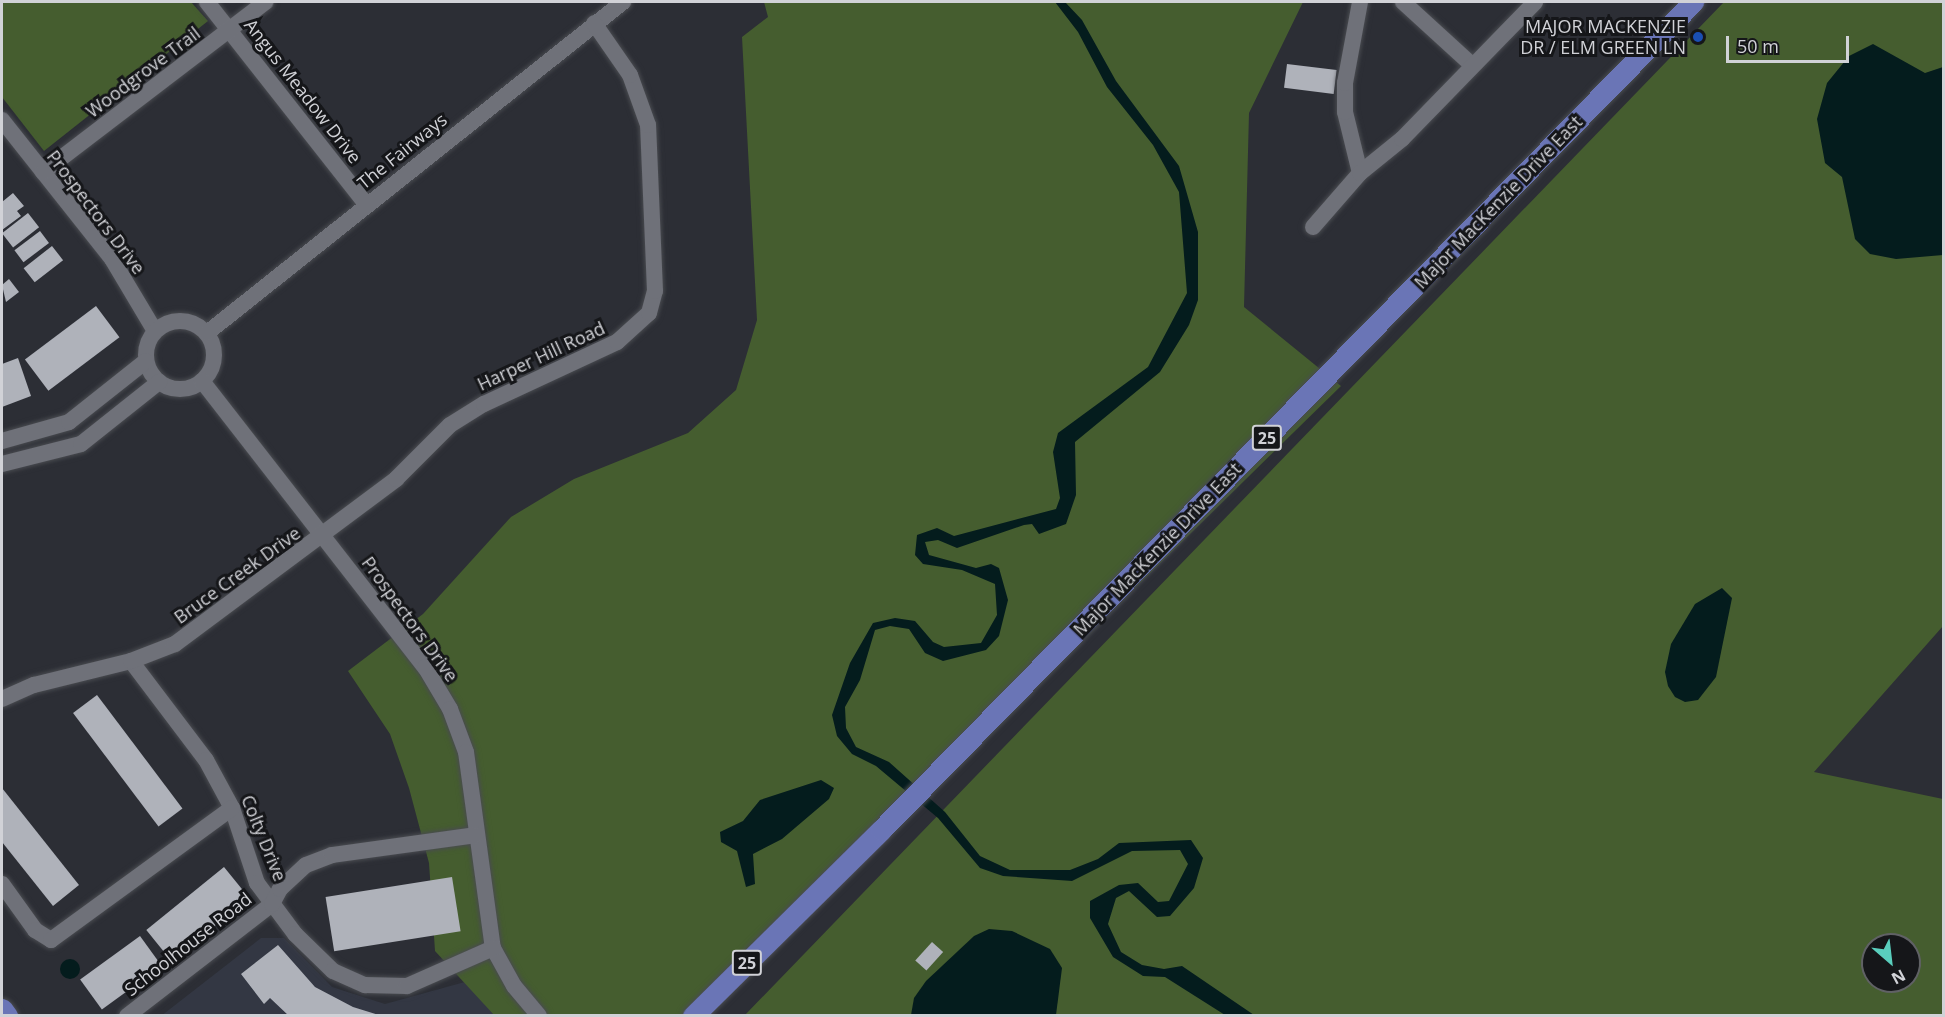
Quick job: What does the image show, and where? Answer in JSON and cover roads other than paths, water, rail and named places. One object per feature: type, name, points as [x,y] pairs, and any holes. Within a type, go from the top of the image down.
[{"type":"main road","name":"Major MacKenzie Drive East","points":[[693,1016],[882,830],[1693,2]]},
{"type":"main road","points":[[2,1009],[7,1016]]},
{"type":"street","name":"Angus Meadow Drive","points":[[207,2],[366,205]]},
{"type":"street","name":"Woodgrove Trail","points":[[43,172],[265,2]]},
{"type":"street","name":"The Fairways","points":[[207,333],[623,2]]},
{"type":"street","points":[[1360,2],[1345,83],[1345,112],[1360,173]]},
{"type":"street","points":[[1403,2],[1472,66]]},
{"type":"street","points":[[1313,227],[1360,173],[1402,139],[1535,2]]},
{"type":"street","name":"Harper Hill Road","points":[[323,536],[396,479],[450,425],[484,404],[618,342],[649,313],[655,291],[648,124],[630,75],[594,23]]},
{"type":"street","name":"Prospectors Drive","points":[[2,120],[112,259],[155,331]]},
{"type":"street","points":[[2,441],[69,422],[146,361],[155,331],[184,320],[207,333],[214,356],[202,381],[189,388],[159,382],[146,361]]},
{"type":"street","name":"Prospectors Drive","points":[[202,381],[425,667],[450,709],[466,752],[493,948],[514,986],[539,1016]]},
{"type":"street","points":[[2,464],[81,444],[159,382]]},
{"type":"street","name":"Bruce Creek Drive","points":[[2,699],[34,685],[131,661],[175,644],[323,536]]},
{"type":"street","name":"Colty Drive","points":[[131,661],[206,760],[232,808],[257,883],[321,961],[365,985],[407,986],[493,948]]},
{"type":"street","points":[[2,884],[35,930],[51,940],[232,808]]},
{"type":"street","name":"Schoolhouse Road","points":[[127,1016],[272,904],[280,889],[306,865],[359,851],[476,835]]},
{"type":"place","name":"MAJOR MACKENZIE DR / ELM GREEN LN","points":[[1698,37]]}]
